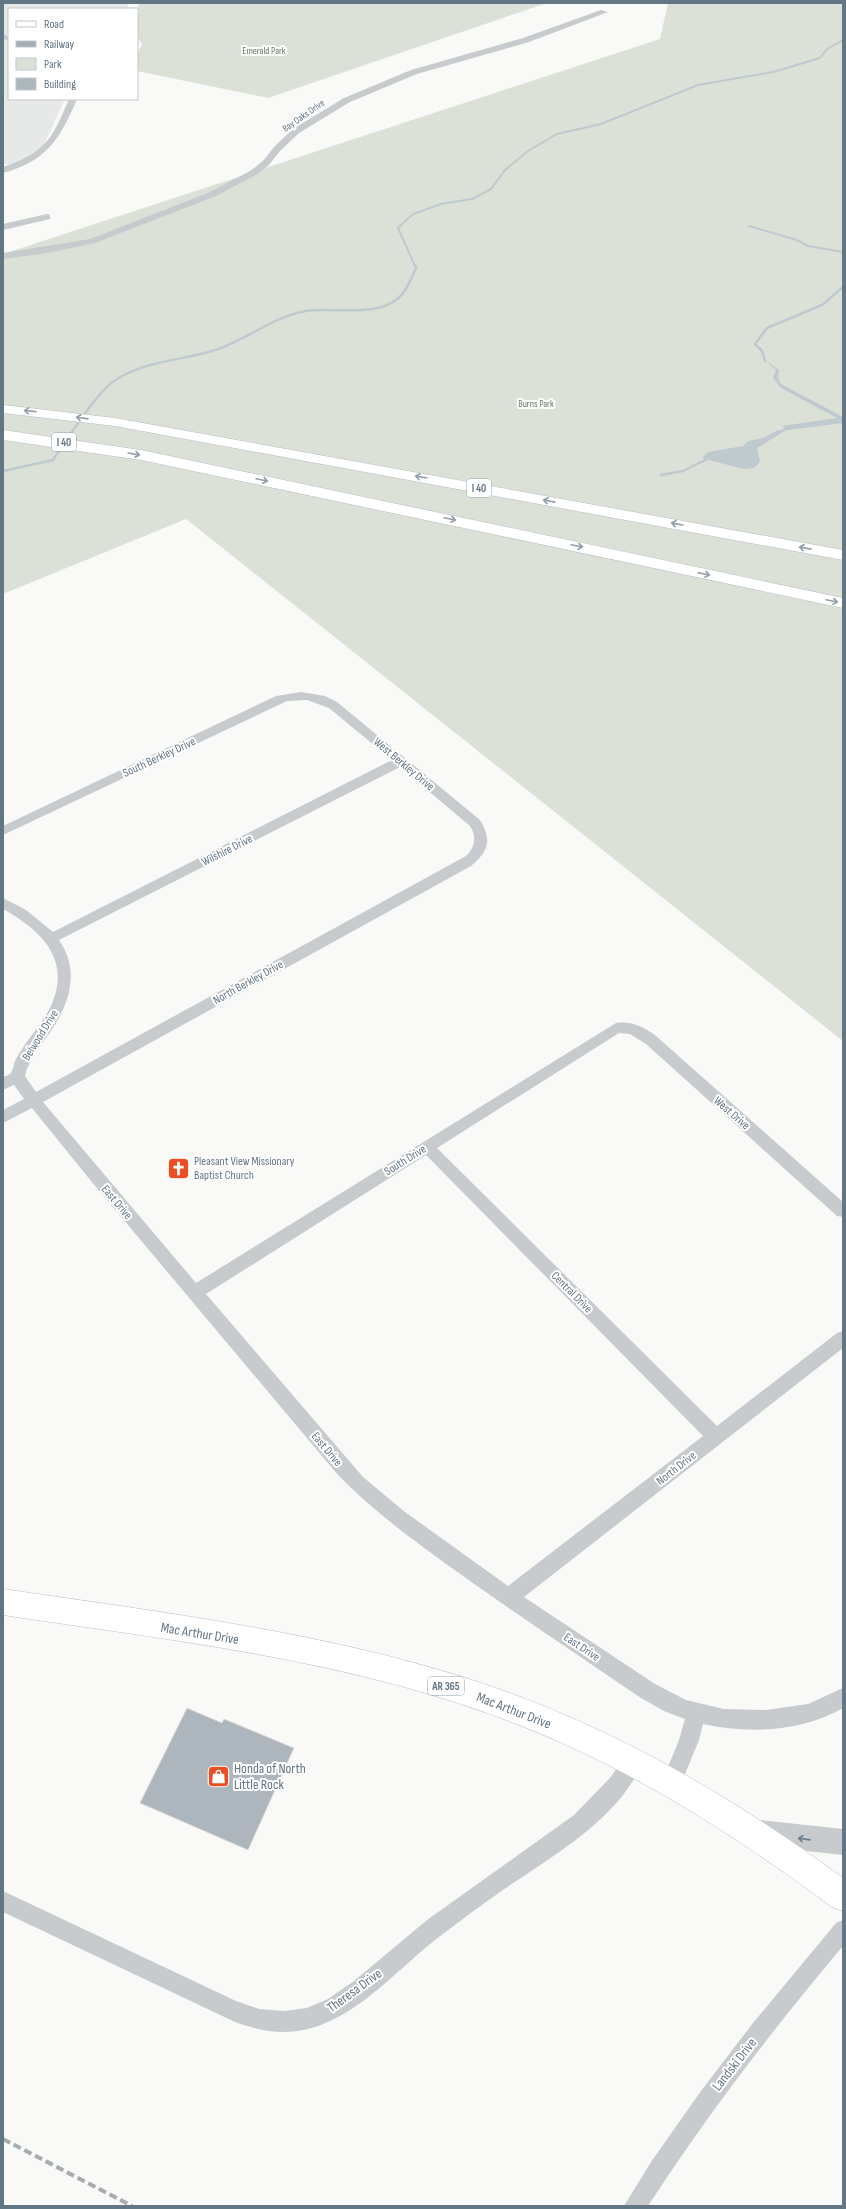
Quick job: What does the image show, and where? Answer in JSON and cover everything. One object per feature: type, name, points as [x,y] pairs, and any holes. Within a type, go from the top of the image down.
[{"type":"main road","name":"I 40","points":[[3,408],[115,422],[843,555]]},
{"type":"main road","name":"I 40","points":[[3,434],[96,447],[241,475],[843,603]]},
{"type":"main road","name":"Mac Arthur Drive","points":[[3,1602],[267,1643],[392,1670],[470,1693],[526,1714],[583,1738],[672,1784],[756,1832],[843,1896]]},
{"type":"street","name":"Bay Oaks Drive","points":[[3,256],[48,250],[92,241],[206,197],[253,173],[266,163],[277,149],[296,131],[347,100],[414,72],[526,40],[604,12]]},
{"type":"street","points":[[3,170],[33,159],[47,150],[57,136],[73,100]]},
{"type":"street","points":[[3,227],[47,217]]},
{"type":"street","name":"South Berkley Drive","points":[[3,831],[280,699],[297,696],[318,698]]},
{"type":"street","name":"West Berkley Drive","points":[[318,698],[333,705],[475,823],[482,838]]},
{"type":"street","name":"Wilshire Drive","points":[[52,938],[401,761]]},
{"type":"street","name":"North Berkley Drive","points":[[3,1117],[466,863],[475,857],[480,848],[482,838]]},
{"type":"street","name":"Belwood Drive","points":[[3,903],[23,913],[39,924],[52,938],[60,952],[64,968],[65,984],[61,999],[50,1021],[22,1064],[18,1076],[22,1086],[34,1100]]},
{"type":"street","name":"West Drive","points":[[616,1028],[628,1026],[638,1030],[843,1211]]},
{"type":"street","name":"South Drive","points":[[194,1293],[616,1028]]},
{"type":"street","name":"Belwood Drive","points":[[3,1084],[18,1076]]},
{"type":"street","name":"East Drive","points":[[34,1100],[194,1293],[344,1470],[369,1496],[508,1598],[669,1704],[696,1713],[742,1719],[786,1718],[820,1710],[843,1698]]},
{"type":"street","name":"Central Drive","points":[[427,1147],[716,1436]]},
{"type":"street","name":"North Drive","points":[[508,1598],[843,1338]]},
{"type":"street","points":[[672,1784],[689,1740],[696,1713]]},
{"type":"street","name":"Theresa Drive","points":[[3,1901],[110,1954],[245,2015],[270,2021],[292,2022],[308,2019],[330,2010],[348,1998],[422,1937],[486,1889],[544,1851],[580,1823],[614,1791],[632,1763]]},
{"type":"street","points":[[756,1832],[810,1840],[843,1842]]},
{"type":"street","name":"Landski Drive","points":[[635,2206],[672,2148],[716,2086],[843,1930]]},
{"type":"shaded area","points":[[3,3],[128,3],[128,8],[8,8],[8,100],[65,100],[42,149],[12,165],[3,163]]},
{"type":"shaded area","points":[[761,357],[779,370],[778,378],[781,384],[843,417],[843,423],[788,430],[782,426],[837,418],[781,388],[773,378],[776,370]]},
{"type":"shaded area","points":[[778,430],[783,432],[757,448],[760,462],[754,468],[743,469],[702,458],[708,452],[743,446],[748,441],[763,438]]},
{"type":"green space","name":"Emerald Park","points":[[139,3],[547,3],[268,98],[138,71],[138,51],[142,45],[138,37]]},
{"type":"green space","name":"Burns Park","points":[[668,3],[843,3],[843,1041],[186,519],[3,594],[3,254],[660,39]]},
{"type":"building","name":"Honda of North Little Rock","points":[[187,1708],[222,1723],[224,1719],[294,1748],[248,1850],[140,1803]]},
{"type":"waterway","points":[[415,266],[398,228],[413,214],[441,204],[472,199],[491,189],[505,170],[528,151],[557,134],[601,124],[698,85],[773,72],[820,58],[827,49],[843,40]]},
{"type":"waterway","points":[[749,226],[797,240],[808,246],[843,252]]},
{"type":"waterway","points":[[3,471],[53,460],[99,395],[114,381],[125,374],[149,365],[224,347],[269,324],[293,314],[317,310],[365,310],[387,305],[400,297],[406,289],[416,267],[415,265]]},
{"type":"waterway","points":[[765,361],[762,351],[755,344],[767,328],[822,305],[843,287]]},
{"type":"waterway","points":[[777,433],[791,427]]},
{"type":"waterway","points":[[661,475],[683,471],[709,458]]},
{"type":"railway","points":[[3,2139],[132,2206]]},
{"type":"place","name":"Pleasant View Missionary Baptist Church","points":[[179,1168]]},
{"type":"place","name":"Honda of North Little Rock","points":[[218,1776]]}]
